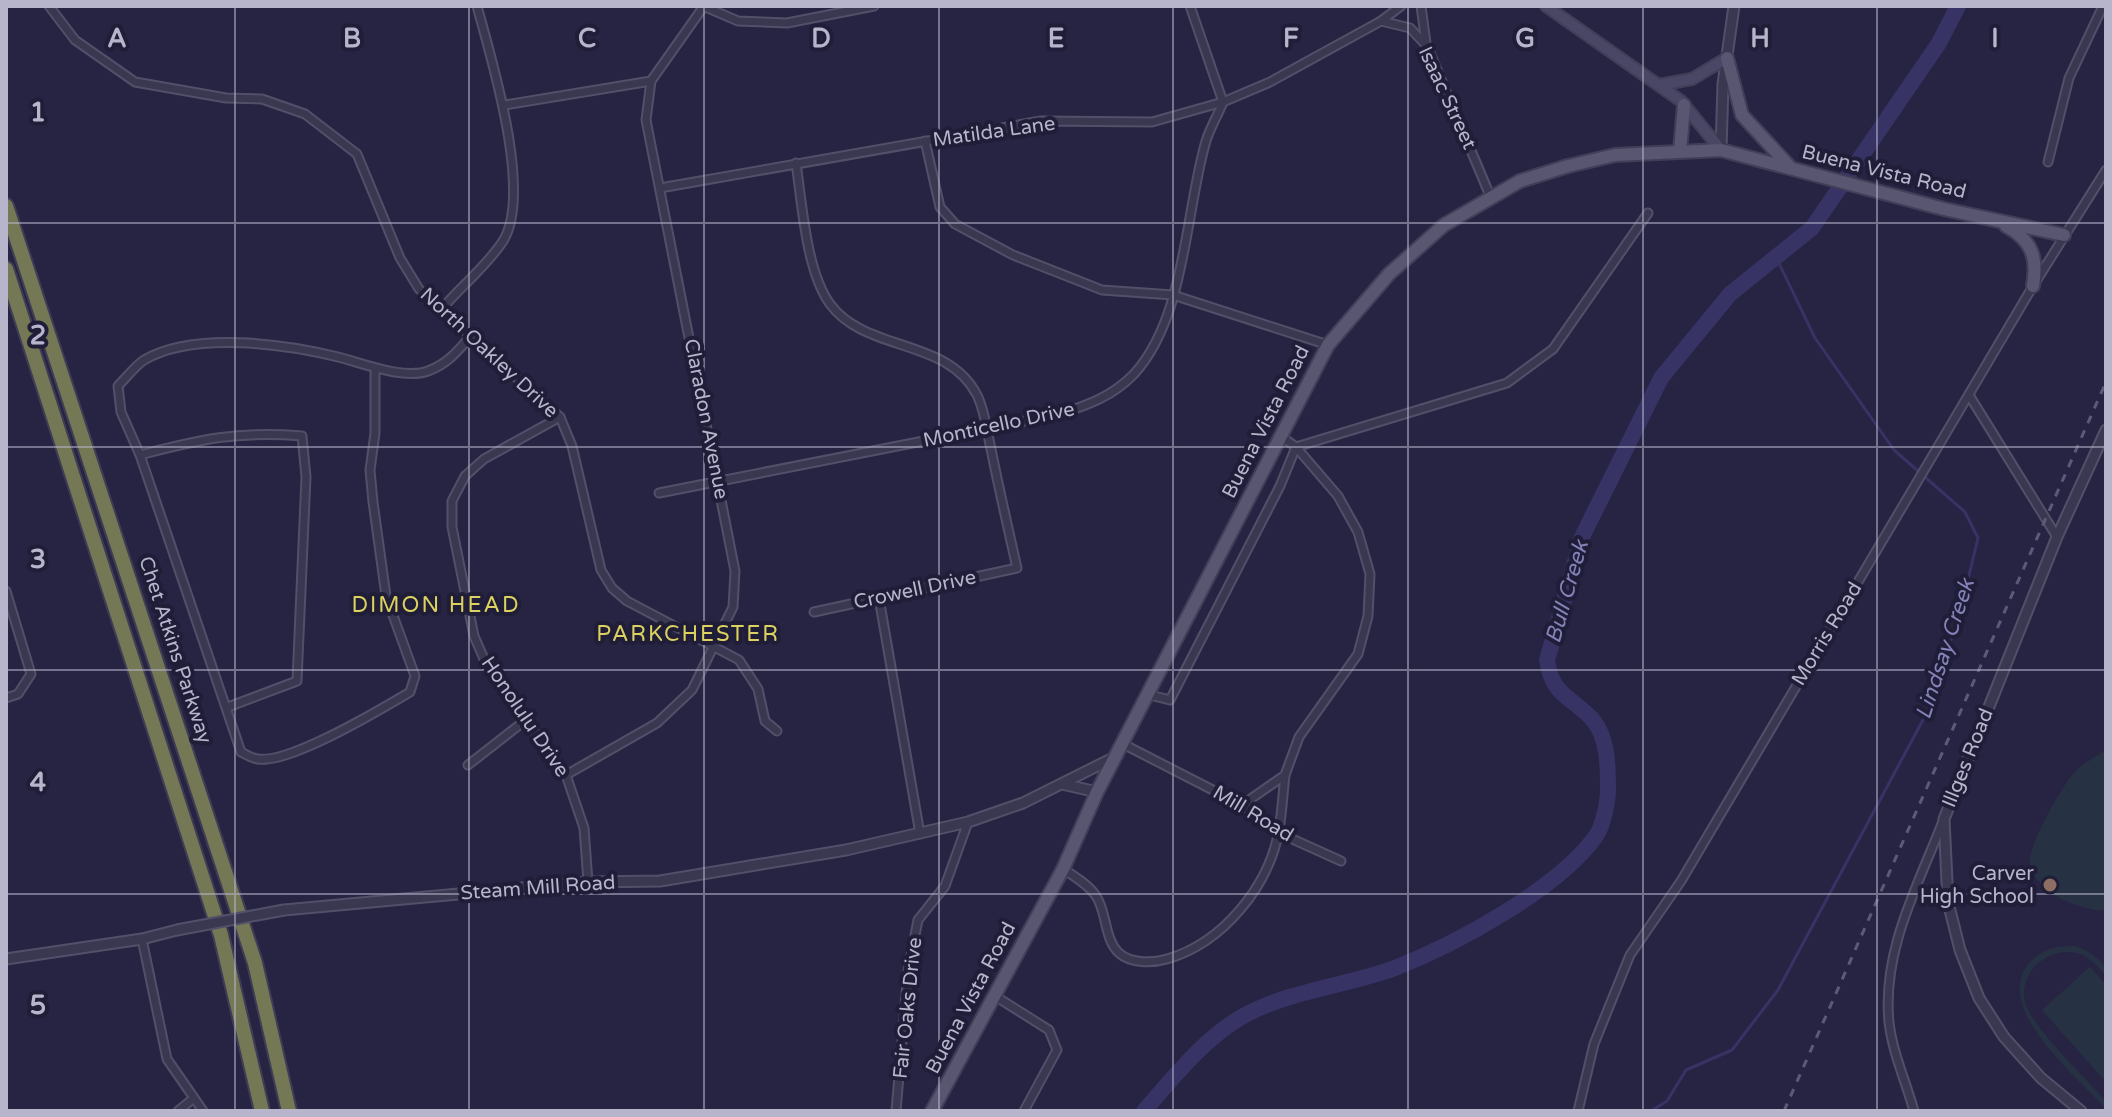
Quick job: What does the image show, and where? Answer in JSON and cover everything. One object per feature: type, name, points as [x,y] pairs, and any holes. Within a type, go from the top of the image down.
[{"type":"highway","name":"Chet Atkins Parkway","points":[[6,206],[255,963],[289,1111]]},
{"type":"highway","name":"Chet Atkins Parkway","points":[[6,269],[221,935],[262,1111]]},
{"type":"main road","points":[[1546,6],[1684,105],[1721,150]]},
{"type":"main road","points":[[1659,85],[1692,79],[1727,58],[1742,115],[1793,170]]},
{"type":"main road","points":[[1680,151],[1684,105]]},
{"type":"main road","name":"Buena Vista Road","points":[[932,1111],[1063,869],[1146,694],[1328,345],[1416,246],[1444,225],[1520,181],[1613,155],[1721,150],[1996,221],[2064,235]]},
{"type":"main road","points":[[1996,221],[2018,233],[2031,247],[2035,263],[2033,286]]},
{"type":"street","name":"North Oakley Drive","points":[[49,6],[84,48],[135,82],[226,98],[262,99],[305,114],[335,134],[357,154],[400,258],[419,289],[560,417],[572,446],[601,570],[612,588],[627,601],[739,660],[758,689],[765,721],[777,731]]},
{"type":"street","points":[[441,310],[503,241],[510,225],[512,190],[505,105],[477,6]]},
{"type":"street","points":[[704,6],[738,21],[787,23],[874,6]]},
{"type":"street","name":"Claradon Avenue","points":[[566,775],[657,723],[692,690],[733,607],[735,571],[646,120],[651,81],[704,6]]},
{"type":"street","points":[[1190,6],[1223,102]]},
{"type":"street","name":"Matilda Lane","points":[[660,188],[1041,121],[1152,122],[1223,102],[1270,82],[1381,21],[1401,6]]},
{"type":"street","points":[[1421,6],[1427,46]]},
{"type":"street","points":[[1721,150],[1734,6]]},
{"type":"street","points":[[2048,162],[2069,78],[2103,6]]},
{"type":"street","name":"Isaac Street","points":[[1381,21],[1410,28],[1427,46],[1491,198]]},
{"type":"street","points":[[505,105],[651,81]]},
{"type":"street","name":"Monticello Drive","points":[[659,493],[1071,411],[1094,404],[1117,389],[1150,353],[1173,295],[1206,139],[1223,102]]},
{"type":"street","points":[[925,141],[940,207],[955,224],[1013,255],[1102,290],[1173,295],[1328,345]]},
{"type":"street","points":[[796,163],[807,236],[828,302],[842,318],[858,328],[918,348],[953,367],[977,395],[986,428]]},
{"type":"street","name":"Morris Road","points":[[1578,1111],[1594,1044],[1630,955],[1681,881],[2033,286],[2106,170]]},
{"type":"street","points":[[1296,447],[1507,383],[1553,349],[1648,213]]},
{"type":"street","points":[[375,371],[375,433],[370,470],[373,502],[386,596],[415,676],[414,685],[410,692],[357,724],[277,756],[257,760],[241,752],[140,455],[121,412],[118,386],[144,360],[223,342],[340,358],[375,371],[425,373],[450,360],[470,337]]},
{"type":"street","points":[[1969,395],[2057,537]]},
{"type":"street","name":"Honolulu Drive","points":[[560,417],[484,459],[465,476],[452,501],[452,527],[474,636],[488,668],[566,775],[584,828],[588,882]]},
{"type":"street","name":"Crowell Drive","points":[[814,612],[1017,568],[986,428]]},
{"type":"street","name":"Illges Road","points":[[2081,1111],[2032,1068],[2004,1037],[1979,998],[1960,950],[1948,902],[1944,819],[2057,537],[2106,430]]},
{"type":"street","points":[[140,455],[205,437],[255,432],[302,436],[306,477],[297,681],[228,707]]},
{"type":"street","points":[[1063,869],[1096,896],[1119,953],[1139,961],[1158,961],[1203,943],[1247,902],[1261,879],[1279,833],[1285,775],[1299,737],[1358,654],[1368,616],[1370,574],[1358,532],[1338,496],[1296,447],[1282,437]]},
{"type":"street","points":[[1146,694],[1170,700],[1280,486],[1296,447]]},
{"type":"street","points":[[6,592],[31,674],[18,694],[6,698]]},
{"type":"street","points":[[879,598],[920,834]]},
{"type":"street","points":[[468,765],[527,719]]},
{"type":"street","name":"Mill Road","points":[[1123,744],[1242,805],[1279,833],[1341,861]]},
{"type":"street","name":"Steam Mill Road","points":[[6,959],[142,939],[284,910],[588,882],[660,881],[846,850],[968,822],[1023,803],[1115,757]]},
{"type":"street","points":[[1242,805],[1285,775]]},
{"type":"street","points":[[1062,784],[1097,792]]},
{"type":"street","points":[[1914,1111],[1889,1024],[1888,972],[1901,924],[1944,819]]},
{"type":"street","name":"Fair Oaks Drive","points":[[896,1111],[908,971],[918,920],[945,886],[968,822]]},
{"type":"street","points":[[142,939],[167,1059],[203,1111]]},
{"type":"street","points":[[995,996],[1049,1030],[1057,1050],[1024,1111]]},
{"type":"street","points":[[178,1111],[194,1098]]},
{"type":"shaded area","points":[[2102,752],[2106,754],[2106,911],[2072,904],[2050,892],[2034,875],[2030,864],[2039,832],[2067,782],[2078,769]]},
{"type":"shaded area","points":[[2074,946],[2099,960],[2106,967],[2106,976],[2083,955],[2071,952],[2048,956],[2031,971],[2026,981],[2026,1005],[2050,1040],[2106,1101],[2106,1109],[2043,1041],[2029,1021],[2021,1001],[2020,981],[2029,963],[2049,949]]},
{"type":"shaded area","points":[[2090,967],[2106,985],[2106,1082],[2042,1010]]},
{"type":"waterway","name":"Bull Creek","points":[[1144,1111],[1203,1046],[1230,1024],[1281,1000],[1395,968],[1447,945],[1532,895],[1579,856],[1596,836],[1608,794],[1602,735],[1593,720],[1558,688],[1547,660],[1582,537],[1661,378],[1730,294],[1812,228],[1939,43],[1958,6]]},
{"type":"waterway","name":"Lindsay Creek","points":[[1651,1111],[1667,1101],[1686,1070],[1732,1050],[1778,990],[1924,718],[1960,613],[1978,538],[1965,512],[1894,450],[1815,338],[1776,257]]},
{"type":"railway","points":[[1784,1111],[2106,382]]},
{"type":"place","name":"Carver High School","points":[[2050,885]]},
{"type":"district","name":"DIMON HEAD","points":[[436,605]]},
{"type":"district","name":"PARKCHESTER","points":[[688,634]]}]
